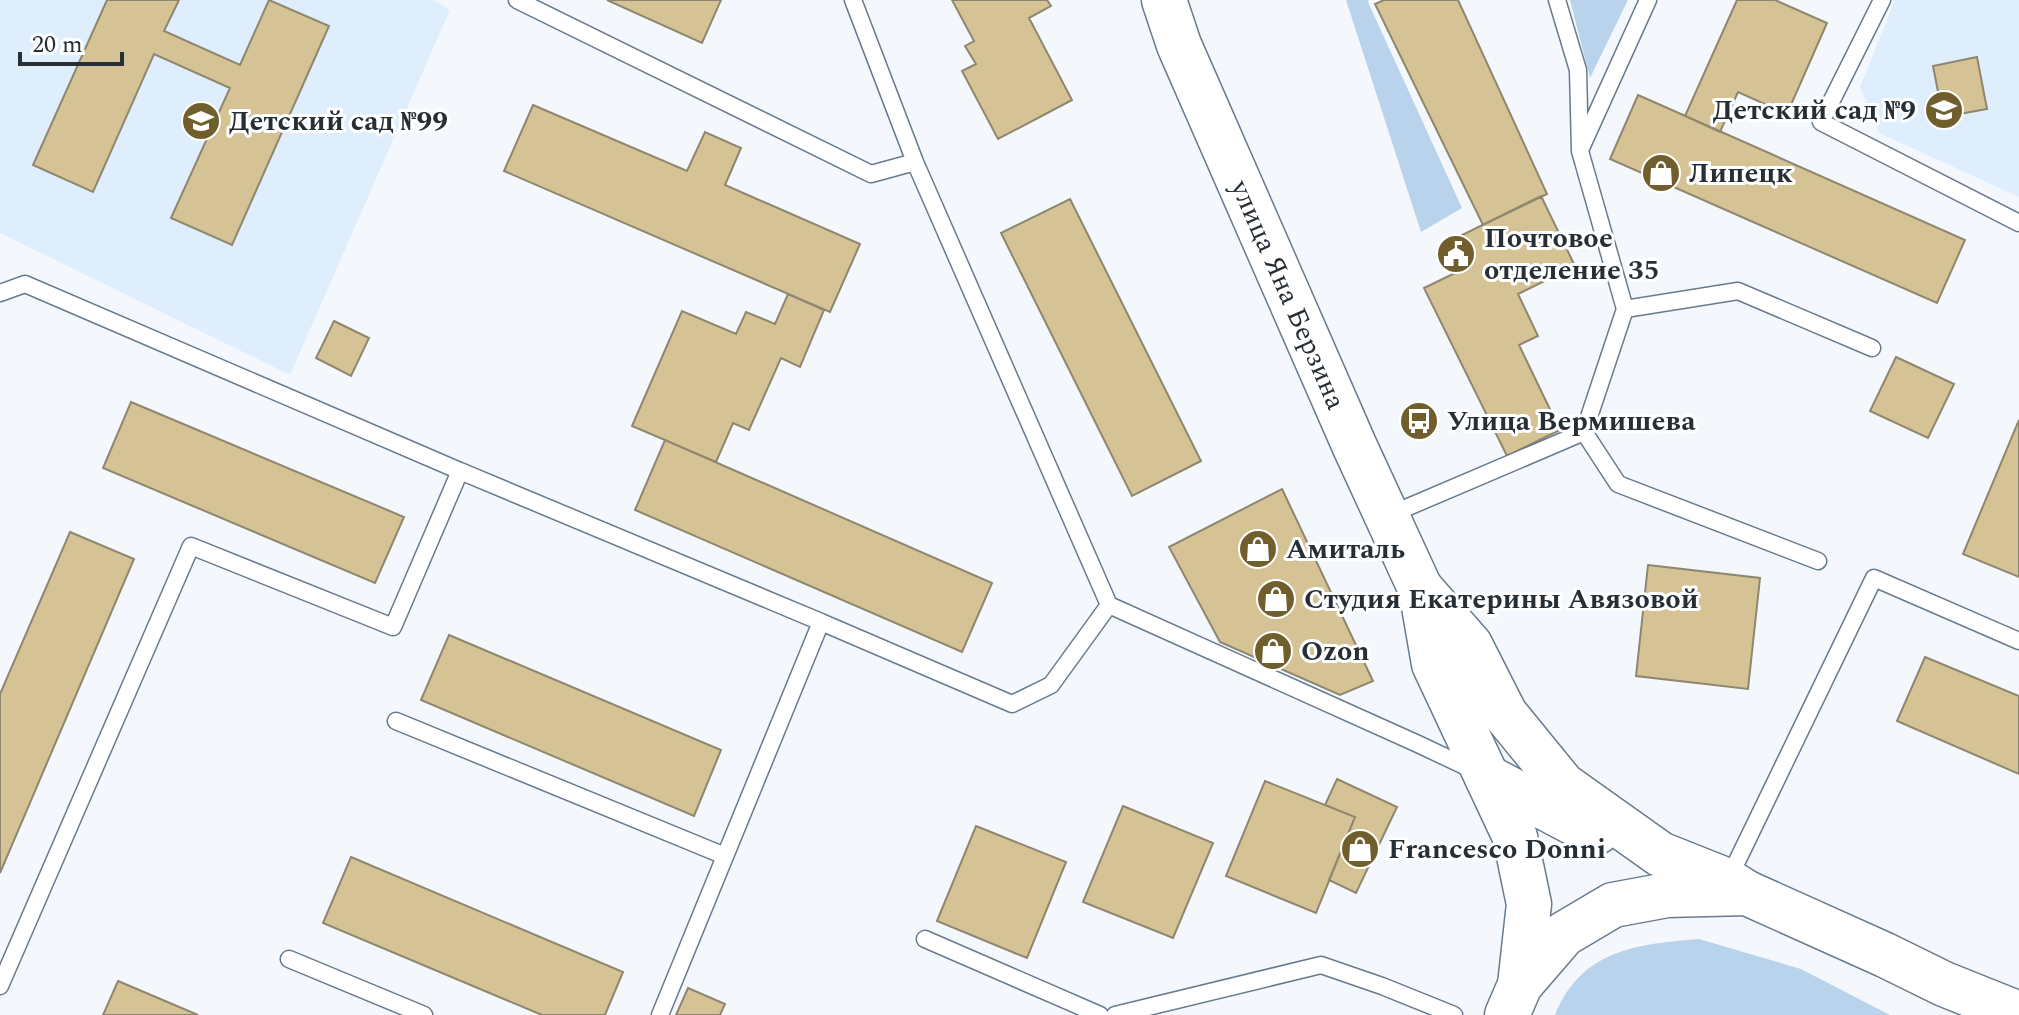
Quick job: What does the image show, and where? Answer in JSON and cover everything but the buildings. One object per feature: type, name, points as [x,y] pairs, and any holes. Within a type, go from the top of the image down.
[{"type":"main road","name":"улица Яна Берзина","points":[[1164,0],[1191,74],[1420,588]]},
{"type":"main road","points":[[1420,588],[1434,664],[1515,837],[1529,904],[1514,1000]]},
{"type":"main road","points":[[1420,588],[1470,645],[1505,714],[1563,785],[1660,854]]},
{"type":"main road","points":[[1487,777],[1576,824],[1660,854],[1885,955],[1953,1000],[2019,1014]]},
{"type":"main road","points":[[1514,1000],[1564,934],[1613,905],[1737,887]]},
{"type":"lane","points":[[517,0],[871,174],[915,162]]},
{"type":"lane","points":[[853,0],[915,162],[1109,605],[1487,777]]},
{"type":"lane","points":[[1387,516],[1584,432],[1625,309],[1580,151],[1578,70],[1557,0]]},
{"type":"lane","points":[[1580,151],[1648,0]]},
{"type":"lane","points":[[1882,0],[1821,122],[2019,223]]},
{"type":"lane","points":[[0,293],[25,284],[1012,704],[1051,685],[1109,605]]},
{"type":"lane","points":[[1625,309],[1738,291],[1872,348]]},
{"type":"lane","points":[[1584,432],[1618,484],[1818,561]]},
{"type":"lane","points":[[0,986],[191,546],[393,627],[460,471]]},
{"type":"lane","points":[[1737,887],[1874,578],[2019,641]]},
{"type":"lane","points":[[660,1015],[821,622]]},
{"type":"lane","points":[[396,721],[725,856]]},
{"type":"lane","points":[[925,939],[1100,1015]]},
{"type":"lane","points":[[289,959],[424,1015]]},
{"type":"lane","points":[[1115,1015],[1321,965],[1454,1015]]},
{"type":"lane","points":[[1056,1015],[1063,999]]},
{"type":"shaded area","name":"Детский сад №99","points":[[0,0],[434,0],[450,10],[290,375],[0,233]]},
{"type":"shaded area","points":[[1346,0],[1369,0],[1462,208],[1421,232]]},
{"type":"shaded area","points":[[1570,0],[1628,0],[1590,78]]},
{"type":"shaded area","name":"Детский сад №9","points":[[1895,0],[2019,0],[2019,197],[1879,133],[1860,87]]},
{"type":"shaded area","points":[[1699,939],[1801,969],[1890,1015],[1555,1015],[1566,993],[1580,976],[1614,954],[1654,944]]},
{"type":"place","name":"Детский сад №9","points":[[1944,110]]},
{"type":"place","name":"Детский сад №99","points":[[201,121]]},
{"type":"place","name":"Липецк","points":[[1661,173]]},
{"type":"place","name":"Почтовое отделение 35","points":[[1456,254]]},
{"type":"place","name":"Улица Вермишева","points":[[1419,421]]},
{"type":"place","name":"Амиталь","points":[[1258,549]]},
{"type":"place","name":"Студия Екатерины Авязовой","points":[[1276,599]]},
{"type":"place","name":"Ozon","points":[[1273,651]]},
{"type":"place","name":"Francesco Donni","points":[[1360,849]]}]
